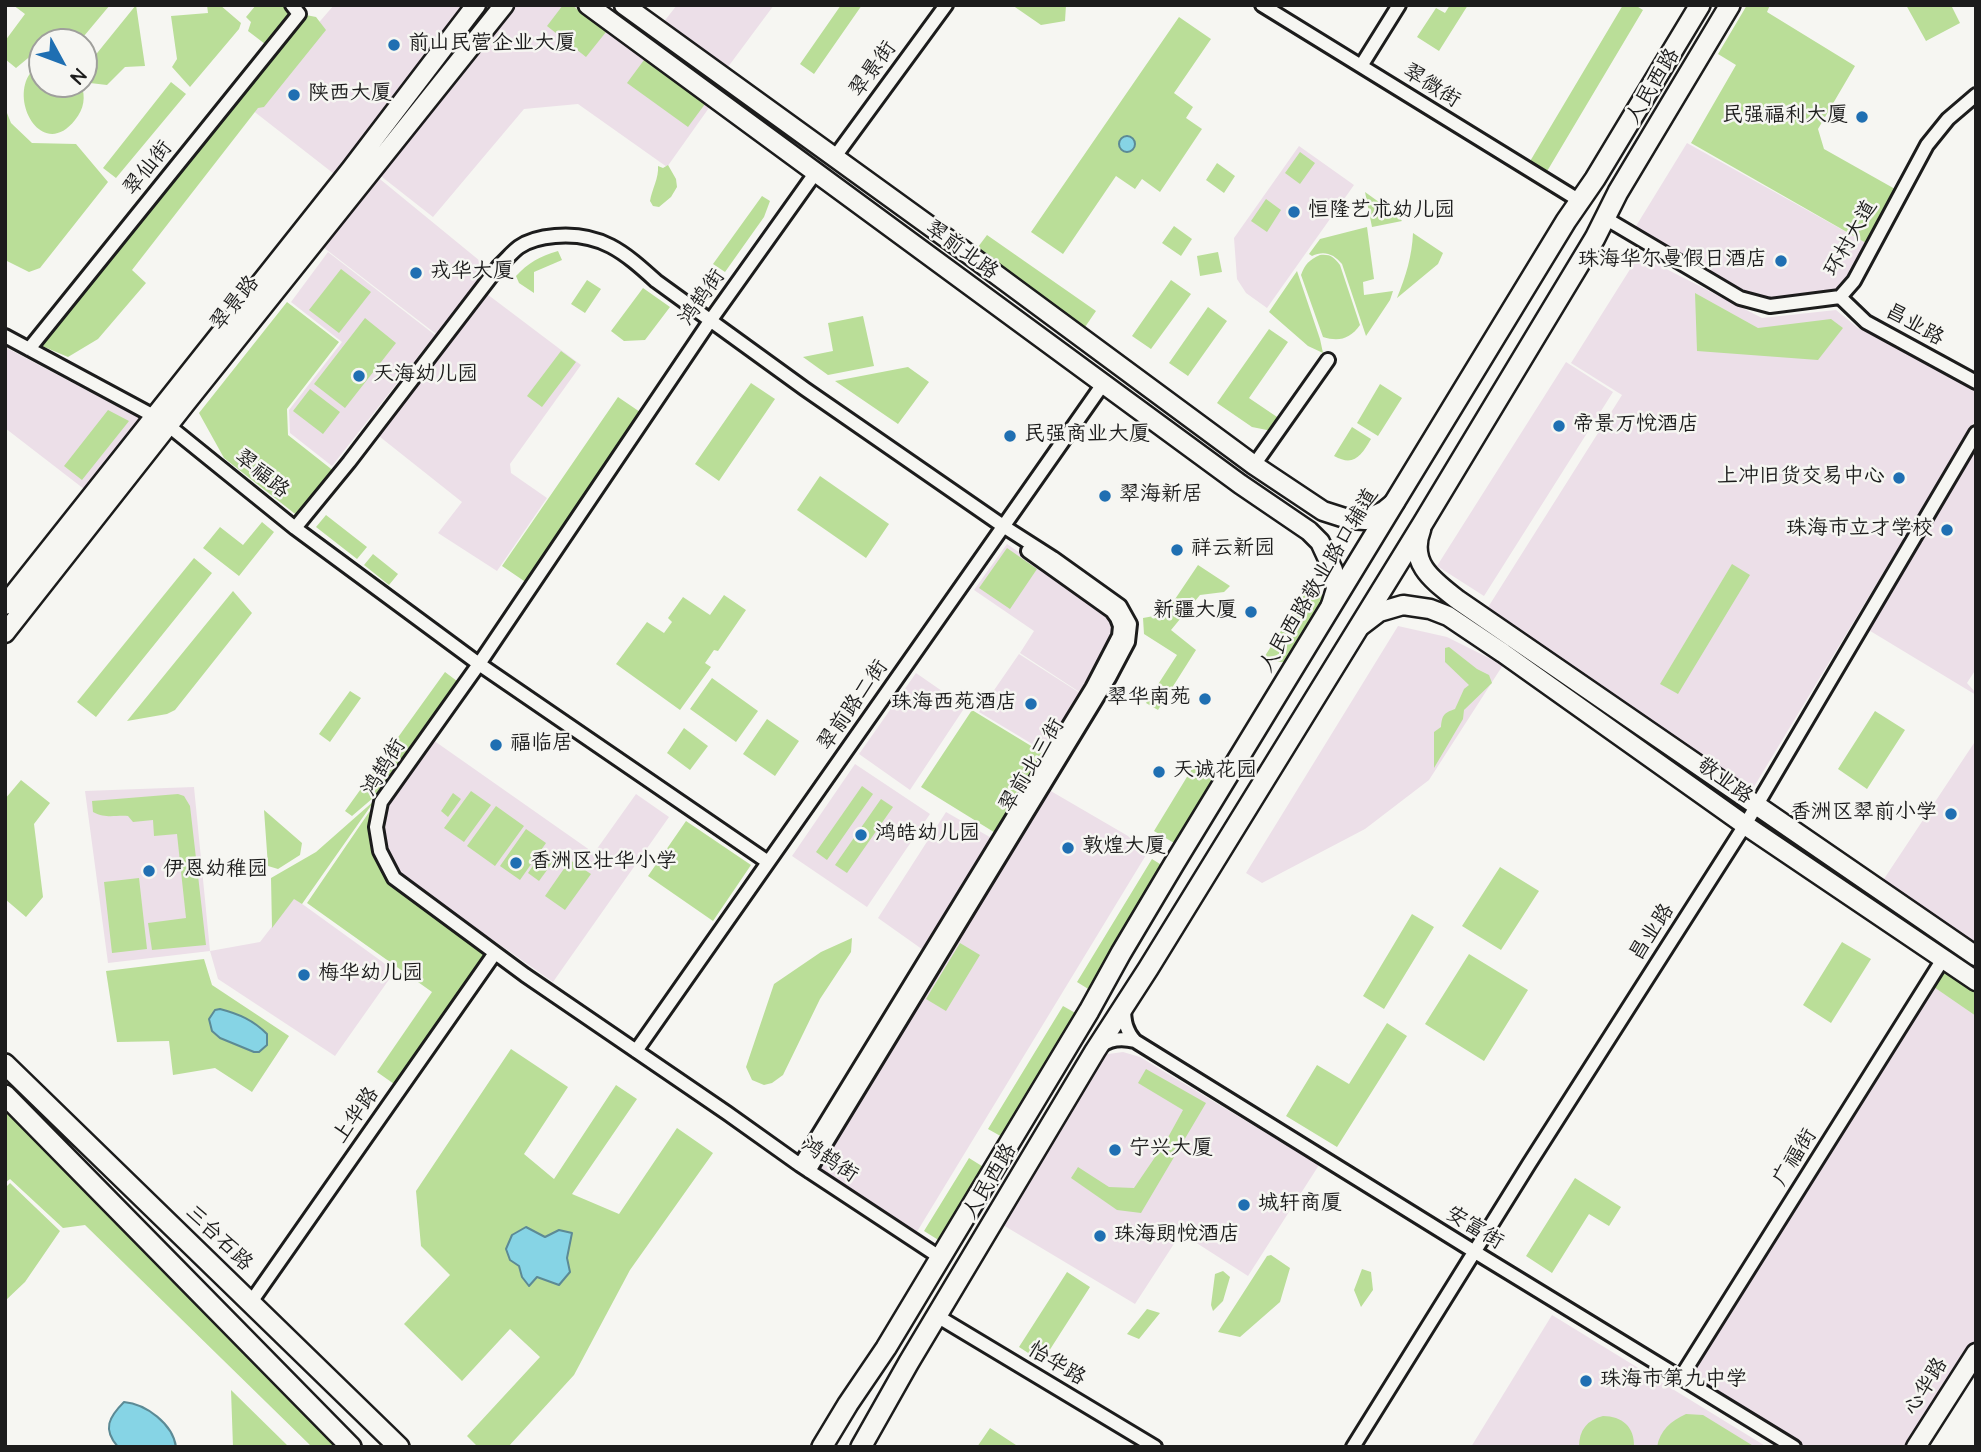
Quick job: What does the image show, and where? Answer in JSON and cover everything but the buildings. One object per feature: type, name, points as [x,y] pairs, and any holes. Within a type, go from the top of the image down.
[{"type":"main road","name":"翠景路","points":[[5,634],[161,421],[476,5]]},
{"type":"main road","name":"翠景路","points":[[5,605],[505,5]]},
{"type":"main road","name":"翠前北路","points":[[588,5],[1240,484],[1309,531],[1320,542],[1335,578],[1334,597],[1328,612]]},
{"type":"main road","name":"翠前北路","points":[[624,5],[1254,465],[1323,511],[1348,519],[1365,520],[1395,502]]},
{"type":"main road","name":"人民西路","points":[[1595,178],[1700,5]]},
{"type":"main road","name":"人民西路","points":[[1605,218],[1730,5]]},
{"type":"main road","name":"人民西路敬业路口辅道","points":[[1089,1011],[1154,897],[1595,178]]},
{"type":"main road","points":[[1124,1006],[1149,970],[1423,523],[1605,218]]},
{"type":"main road","name":"敬业路","points":[[1423,523],[1418,538],[1419,559],[1425,571],[1458,600],[1976,956]]},
{"type":"main road","name":"敬业路","points":[[1356,630],[1379,612],[1403,604],[1430,609],[1448,616],[1745,825],[1976,981]]},
{"type":"main road","name":"人民西路","points":[[861,1447],[909,1362],[1124,1006]]},
{"type":"main road","name":"人民西路","points":[[822,1447],[887,1348],[1089,1011]]},
{"type":"main road","name":"三台石路","points":[[5,1064],[399,1447]]},
{"type":"main road","points":[[5,1094],[351,1447]]},
{"type":"main road","name":"心华路","points":[[1916,1447],[1976,1353]]},
{"type":"main road","name":"心华路","points":[[1929,1447],[1976,1374]]},
{"type":"main road","points":[[863,1382],[889,1398]]},
{"type":"main road","points":[[355,1404],[386,1447]]},
{"type":"main road","points":[[332,1428],[362,1447]]},
{"type":"street","name":"翠景街","points":[[834,158],[946,5]]},
{"type":"street","name":"翠微街","points":[[1262,5],[1580,201]]},
{"type":"street","points":[[1361,66],[1399,5]]},
{"type":"street","name":"翠仙街","points":[[29,349],[295,10]]},
{"type":"street","name":"环村大道","points":[[1605,218],[1740,298],[1770,306],[1840,297],[1854,281],[1927,145],[1948,119],[1976,94]]},
{"type":"street","name":"鸿鹄街","points":[[816,172],[710,321],[479,664],[381,802],[376,827],[380,851],[394,878],[495,953],[804,1168],[941,1258]]},
{"type":"street","name":"翠前北三街","points":[[295,528],[499,266],[520,246],[541,237],[587,236],[610,245],[635,262],[710,321],[1003,526],[1018,543],[1112,611],[1120,626],[1119,636],[1085,700],[804,1168]]},
{"type":"street","name":"昌业路","points":[[1840,297],[1866,322],[1976,382]]},
{"type":"street","name":"翠福路","points":[[5,337],[161,421],[295,528],[479,664],[768,862]]},
{"type":"street","points":[[1254,465],[1328,360]]},
{"type":"street","name":"翠前路二街","points":[[636,1051],[1103,384]]},
{"type":"street","name":"昌业路","points":[[1353,1447],[1745,825],[1976,433]]},
{"type":"street","name":"上华路","points":[[251,1302],[495,953]]},
{"type":"street","name":"广福街","points":[[1681,1377],[1943,958]]},
{"type":"street","points":[[1124,1006],[1124,1019],[1130,1036],[1135,1041]]},
{"type":"street","points":[[1095,1051],[1106,1042],[1114,1040],[1135,1041]]},
{"type":"street","name":"安富街","points":[[1135,1041],[1794,1447]]},
{"type":"street","name":"怡华路","points":[[937,1316],[1155,1447]]},
{"type":"shaded area","points":[[334,5],[471,5],[338,177],[247,106]]},
{"type":"shaded area","points":[[511,5],[579,5],[711,105],[667,167],[578,104],[524,109],[433,217],[377,173]]},
{"type":"shaded area","points":[[677,5],[774,5],[722,75],[659,28]]},
{"type":"shaded area","points":[[1687,143],[1866,243],[1849,279],[1837,293],[1769,303],[1739,294],[1633,231]]},
{"type":"shaded area","name":"恒隆艺术幼儿园","points":[[1299,146],[1354,185],[1267,308],[1246,293],[1237,279],[1234,238]]},
{"type":"shaded area","points":[[375,175],[491,270],[479,288],[581,365],[510,464],[511,473],[547,498],[497,571],[438,533],[462,502],[370,429],[440,337],[319,244]]},
{"type":"shaded area","name":"天海幼儿园","points":[[328,252],[435,335],[332,466],[290,433],[289,410],[342,342],[291,302]]},
{"type":"shaded area","points":[[1639,255],[1762,318],[1836,310],[1858,328],[1976,389],[1976,419],[1752,790],[1485,612],[1622,395],[1571,363]]},
{"type":"shaded area","points":[[5,347],[139,418],[84,489],[5,428]]},
{"type":"shaded area","points":[[1566,362],[1613,392],[1484,596],[1437,566]]},
{"type":"shaded area","name":"珠海市立才学校","points":[[1976,434],[1976,669],[1967,683],[1976,695],[1862,626]]},
{"type":"shaded area","points":[[1007,544],[1106,612],[1112,628],[1111,642],[1081,693],[1020,653],[1034,631],[974,590]]},
{"type":"shaded area","points":[[1398,626],[1447,637],[1503,665],[1429,780],[1365,829],[1262,883],[1246,873]]},
{"type":"shaded area","name":"珠海西苑酒店","points":[[1019,654],[1083,695],[1047,753],[979,712]]},
{"type":"shaded area","points":[[916,673],[965,707],[910,790],[859,754]]},
{"type":"shaded area","name":"香洲区壮华小学","points":[[433,740],[594,853],[636,794],[669,817],[553,982],[399,874],[384,837],[388,803]]},
{"type":"shaded area","name":"香洲区翠前小学","points":[[1976,740],[1976,955],[1878,888]]},
{"type":"shaded area","name":"鸿皓幼儿园","points":[[855,764],[930,814],[867,907],[792,856]]},
{"type":"shaded area","name":"伊恩幼稚园","points":[[194,787],[210,951],[108,963],[85,791]]},
{"type":"shaded area","points":[[1049,790],[1128,836],[1146,855],[915,1235],[816,1170]]},
{"type":"shaded area","points":[[946,812],[995,840],[926,952],[878,918]]},
{"type":"shaded area","name":"梅华幼儿园","points":[[294,898],[395,971],[335,1056],[218,979],[210,951],[260,942]]},
{"type":"shaded area","points":[[1943,959],[1976,981],[1976,1352],[1916,1447],[1794,1447],[1681,1377]]},
{"type":"shaded area","points":[[1123,1052],[1140,1057],[1319,1165],[1248,1276],[1181,1233],[1135,1304],[998,1222],[1101,1055]]},
{"type":"shaded area","name":"珠海市第九中学","points":[[1552,1315],[1767,1447],[1471,1447]]},
{"type":"green space","points":[[13,5],[110,5],[91,28],[28,28],[28,58],[16,68],[5,59],[5,41],[25,14]]},
{"type":"green space","points":[[136,5],[145,66],[125,67],[107,85],[98,84],[98,52]]},
{"type":"green space","points":[[207,5],[220,5],[241,23],[239,29],[190,87],[172,67],[177,59],[171,16],[208,13]]},
{"type":"green space","points":[[256,5],[284,5],[290,13],[265,44],[248,31],[251,22],[246,17]]},
{"type":"green space","points":[[563,5],[572,5],[606,32],[586,57],[547,26]]},
{"type":"green space","points":[[841,5],[862,5],[814,74],[800,64]]},
{"type":"green space","points":[[1012,5],[1066,5],[1065,21],[1041,25]]},
{"type":"green space","points":[[1450,5],[1468,5],[1439,51],[1417,37],[1436,8],[1445,13]]},
{"type":"green space","points":[[1623,5],[1635,5],[1643,10],[1546,173],[1529,163]]},
{"type":"green space","points":[[1747,5],[1770,5],[1767,12],[1855,66],[1818,129],[1824,149],[1895,189],[1866,243],[1691,143],[1736,65],[1718,54]]},
{"type":"green space","points":[[1906,5],[1951,5],[1960,23],[1926,41]]},
{"type":"green space","points":[[306,15],[316,17],[326,30],[264,107],[258,108],[132,270],[146,283],[98,339],[68,357],[42,346]]},
{"type":"green space","points":[[1179,17],[1211,39],[1174,93],[1193,107],[1186,118],[1202,129],[1160,192],[1142,179],[1135,189],[1116,176],[1063,254],[1031,232]]},
{"type":"green space","points":[[644,60],[705,104],[688,127],[627,83]]},
{"type":"green space","points":[[28,79],[28,98],[84,98],[82,107],[75,120],[62,132],[49,134],[38,128],[29,117],[24,103],[24,88]]},
{"type":"green space","points":[[171,82],[186,94],[116,178],[103,168]]},
{"type":"green space","points":[[5,108],[11,123],[32,143],[76,144],[108,182],[40,268],[29,272],[5,260]]},
{"type":"green space","points":[[1300,152],[1315,163],[1300,184],[1285,173]]},
{"type":"green space","points":[[1217,163],[1235,176],[1224,193],[1206,180]]},
{"type":"green space","points":[[668,165],[676,179],[677,187],[671,197],[659,207],[653,206],[650,201],[658,166],[663,168]]},
{"type":"green space","points":[[1365,192],[1397,215],[1402,221],[1372,227]]},
{"type":"green space","points":[[762,196],[770,201],[764,217],[725,272],[713,264]]},
{"type":"green space","points":[[1266,199],[1281,210],[1267,232],[1251,221]]},
{"type":"green space","points":[[1174,226],[1192,239],[1181,256],[1162,243]]},
{"type":"green space","points":[[1367,227],[1374,279],[1363,282],[1364,295],[1393,291],[1366,336],[1342,264],[1329,254],[1309,254],[1320,239]]},
{"type":"green space","points":[[1413,233],[1443,253],[1438,264],[1397,298],[1408,266]]},
{"type":"green space","points":[[987,235],[1096,311],[1083,330],[975,251]]},
{"type":"green space","points":[[558,251],[562,260],[534,272],[534,293],[519,283],[516,276],[525,267]]},
{"type":"green space","points":[[1218,252],[1222,272],[1200,276],[1197,256]]},
{"type":"green space","points":[[1320,255],[1331,257],[1340,265],[1360,325],[1344,338],[1323,337],[1301,275],[1308,263]]},
{"type":"green space","points":[[341,269],[371,292],[339,333],[309,310]]},
{"type":"green space","points":[[1297,271],[1323,353],[1308,346],[1269,312]]},
{"type":"green space","points":[[587,280],[601,289],[585,313],[571,304]]},
{"type":"green space","points":[[1171,280],[1191,294],[1151,349],[1132,336]]},
{"type":"green space","points":[[643,288],[670,307],[645,340],[624,341],[611,331]]},
{"type":"green space","points":[[1695,293],[1758,328],[1831,319],[1843,328],[1818,360],[1697,351]]},
{"type":"green space","points":[[287,302],[339,342],[287,409],[288,435],[335,472],[299,517],[224,458],[199,413]]},
{"type":"green space","points":[[1208,307],[1227,321],[1188,376],[1169,363]]},
{"type":"green space","points":[[863,316],[874,366],[828,375],[803,357],[833,351],[828,323]]},
{"type":"green space","points":[[365,318],[396,343],[345,408],[314,384]]},
{"type":"green space","points":[[1269,329],[1288,342],[1249,398],[1280,419],[1272,431],[1252,427],[1217,403]]},
{"type":"green space","points":[[561,351],[576,362],[542,407],[527,396]]},
{"type":"green space","points":[[908,367],[929,382],[898,424],[835,381]]},
{"type":"green space","points":[[751,383],[775,399],[719,481],[695,464]]},
{"type":"green space","points":[[1380,384],[1402,398],[1378,436],[1357,423]]},
{"type":"green space","points":[[310,389],[340,412],[323,434],[293,411]]},
{"type":"green space","points":[[618,397],[643,414],[527,583],[502,566]]},
{"type":"green space","points":[[108,410],[129,421],[82,480],[64,466]]},
{"type":"green space","points":[[1352,427],[1371,439],[1360,455],[1352,460],[1334,456]]},
{"type":"green space","points":[[820,476],[889,524],[866,558],[797,510]]},
{"type":"green space","points":[[326,515],[367,547],[357,559],[316,527]]},
{"type":"green space","points":[[262,522],[274,532],[239,576],[203,548],[220,527],[243,545]]},
{"type":"green space","points":[[1007,548],[1037,569],[1010,609],[979,588]]},
{"type":"green space","points":[[373,554],[398,574],[389,585],[364,565]]},
{"type":"green space","points":[[194,558],[212,573],[96,717],[77,702]]},
{"type":"green space","points":[[1732,564],[1750,575],[1678,694],[1660,684]]},
{"type":"green space","points":[[1198,565],[1230,586],[1224,592],[1200,595],[1171,630],[1196,650],[1158,710],[1146,703],[1177,655],[1144,634],[1143,618],[1165,614]]},
{"type":"green space","points":[[1309,587],[1328,598],[1287,663],[1263,659]]},
{"type":"green space","points":[[233,591],[252,613],[175,710],[167,714],[127,721]]},
{"type":"green space","points":[[724,595],[746,610],[718,651],[714,650],[705,663],[711,667],[680,710],[616,664],[647,622],[664,633],[672,622],[668,618],[683,597],[710,615]]},
{"type":"green space","points":[[1449,647],[1489,675],[1492,683],[1464,710],[1463,719],[1434,768],[1434,732],[1441,727],[1444,715],[1455,709],[1464,689],[1469,685],[1445,662],[1445,648]]},
{"type":"green space","points":[[445,672],[457,681],[373,798],[352,816],[345,811]]},
{"type":"green space","points":[[712,678],[758,711],[736,742],[690,709]]},
{"type":"green space","points":[[350,691],[361,698],[330,742],[319,734]]},
{"type":"green space","points":[[972,710],[1046,755],[997,834],[921,787]]},
{"type":"green space","points":[[1875,711],[1905,730],[1867,789],[1838,769]]},
{"type":"green space","points":[[767,719],[799,741],[775,776],[743,754]]},
{"type":"green space","points":[[684,728],[708,746],[690,770],[667,753]]},
{"type":"green space","points":[[1193,767],[1218,782],[1179,846],[1154,831]]},
{"type":"green space","points":[[21,780],[50,803],[34,824],[43,897],[26,917],[5,899],[5,799]]},
{"type":"green space","points":[[862,786],[873,794],[827,860],[816,852]]},
{"type":"green space","points":[[471,791],[491,805],[464,842],[444,828]]},
{"type":"green space","points":[[453,793],[461,799],[448,817],[441,811]]},
{"type":"green space","points":[[178,794],[184,796],[190,806],[206,945],[152,950],[148,923],[186,918],[177,834],[154,836],[153,820],[133,822],[128,816],[98,814],[93,812],[92,801]]},
{"type":"green space","points":[[881,799],[893,807],[847,873],[835,865]]},
{"type":"green space","points":[[375,800],[302,904],[294,899],[272,928],[271,878],[316,852]]},
{"type":"green space","points":[[376,802],[378,856],[390,883],[487,955],[397,1086],[377,1072],[432,992],[307,903]]},
{"type":"green space","points":[[496,806],[524,826],[495,866],[467,846]]},
{"type":"green space","points":[[264,810],[302,843],[300,855],[278,869],[268,866]]},
{"type":"green space","points":[[686,821],[751,865],[713,921],[648,876]]},
{"type":"green space","points":[[526,829],[546,843],[520,880],[500,866]]},
{"type":"green space","points":[[541,854],[553,862],[539,881],[528,873]]},
{"type":"green space","points":[[1152,859],[1168,869],[1093,992],[1077,982]]},
{"type":"green space","points":[[570,860],[591,874],[565,910],[545,896]]},
{"type":"green space","points":[[1500,867],[1539,891],[1501,950],[1462,926]]},
{"type":"green space","points":[[139,878],[147,949],[112,953],[104,882]]},
{"type":"green space","points":[[1412,914],[1434,927],[1384,1009],[1363,996]]},
{"type":"green space","points":[[852,938],[851,952],[820,999],[783,1075],[764,1085],[752,1080],[746,1067],[774,984],[821,952]]},
{"type":"green space","points":[[1842,942],[1871,959],[1831,1023],[1803,1005]]},
{"type":"green space","points":[[960,943],[980,955],[946,1011],[926,999]]},
{"type":"green space","points":[[1469,954],[1528,990],[1484,1061],[1425,1024]]},
{"type":"green space","points":[[204,959],[212,985],[289,1036],[252,1092],[215,1068],[173,1075],[169,1041],[117,1042],[106,971]]},
{"type":"green space","points":[[1945,965],[1976,986],[1976,1016],[1931,985]]},
{"type":"green space","points":[[1063,1006],[1079,1015],[1004,1138],[988,1129]]},
{"type":"green space","points":[[1387,1023],[1407,1036],[1337,1147],[1286,1116],[1317,1065],[1349,1084]]},
{"type":"green space","points":[[511,1049],[568,1087],[524,1154],[554,1179],[616,1085],[637,1099],[572,1194],[619,1214],[677,1128],[713,1153],[630,1270],[574,1375],[508,1447],[478,1447],[467,1436],[540,1357],[510,1329],[462,1381],[404,1324],[450,1275],[421,1246],[416,1191]]},
{"type":"green space","points":[[1146,1069],[1206,1103],[1141,1213],[1117,1210],[1071,1178],[1078,1167],[1109,1187],[1134,1188],[1183,1110],[1138,1083]]},
{"type":"green space","points":[[5,1095],[351,1447],[312,1447],[85,1225],[63,1228],[10,1179],[5,1183]]},
{"type":"green space","points":[[969,1158],[985,1168],[940,1241],[924,1231]]},
{"type":"green space","points":[[1575,1178],[1621,1207],[1609,1226],[1589,1214],[1552,1273],[1526,1256]]},
{"type":"green space","points":[[10,1183],[60,1231],[25,1282],[5,1301],[5,1188]]},
{"type":"green space","points":[[1271,1255],[1290,1268],[1280,1302],[1240,1337],[1218,1332],[1267,1256]]},
{"type":"green space","points":[[1362,1269],[1371,1272],[1373,1290],[1361,1307],[1354,1290]]},
{"type":"green space","points":[[1223,1271],[1230,1277],[1223,1301],[1213,1311],[1211,1305],[1215,1274]]},
{"type":"green space","points":[[1067,1272],[1090,1287],[1042,1362],[1019,1347]]},
{"type":"green space","points":[[1147,1309],[1160,1313],[1139,1339],[1127,1334]]},
{"type":"green space","points":[[231,1390],[289,1447],[233,1447]]},
{"type":"green space","points":[[1686,1414],[1703,1415],[1755,1447],[1657,1447],[1667,1427]]},
{"type":"green space","points":[[1603,1416],[1616,1418],[1630,1428],[1634,1447],[1579,1447],[1580,1436],[1585,1427],[1592,1420]]},
{"type":"green space","points":[[990,1428],[1019,1447],[977,1447]]},
{"type":"water","points":[[1127,136],[1133,138],[1133,150],[1127,152],[1121,150],[1119,144],[1121,138]]},
{"type":"water","points":[[215,1010],[240,1015],[256,1025],[267,1034],[267,1045],[259,1052],[254,1052],[220,1038],[212,1031],[209,1019]]},
{"type":"water","points":[[526,1227],[545,1237],[559,1230],[572,1233],[567,1258],[570,1272],[559,1285],[537,1277],[529,1286],[522,1277],[519,1266],[510,1260],[506,1249],[512,1235]]},
{"type":"water","points":[[124,1402],[149,1411],[164,1423],[176,1447],[118,1447],[110,1434],[109,1423]]},
{"type":"place","name":"前山民营企业大厦","points":[[394,45]]},
{"type":"place","name":"陕西大厦","points":[[294,95]]},
{"type":"place","name":"民强福利大厦","points":[[1862,117]]},
{"type":"place","name":"恒隆艺术幼儿园","points":[[1294,212]]},
{"type":"place","name":"珠海华尔曼假日酒店","points":[[1781,261]]},
{"type":"place","name":"戎华大厦","points":[[416,273]]},
{"type":"place","name":"天海幼儿园","points":[[359,376]]},
{"type":"place","name":"帝景万悦酒店","points":[[1559,426]]},
{"type":"place","name":"民强商业大厦","points":[[1010,436]]},
{"type":"place","name":"上冲旧货交易中心","points":[[1899,478]]},
{"type":"place","name":"翠海新居","points":[[1105,496]]},
{"type":"place","name":"珠海市立才学校","points":[[1947,530]]},
{"type":"place","name":"祥云新园","points":[[1177,550]]},
{"type":"place","name":"新疆大厦","points":[[1251,612]]},
{"type":"place","name":"翠华南苑","points":[[1205,699]]},
{"type":"place","name":"珠海西苑酒店","points":[[1031,704]]},
{"type":"place","name":"福临居","points":[[496,745]]},
{"type":"place","name":"天诚花园","points":[[1159,772]]},
{"type":"place","name":"香洲区翠前小学","points":[[1951,814]]},
{"type":"place","name":"鸿皓幼儿园","points":[[861,835]]},
{"type":"place","name":"敦煌大厦","points":[[1068,848]]},
{"type":"place","name":"香洲区壮华小学","points":[[516,863]]},
{"type":"place","name":"伊恩幼稚园","points":[[149,871]]},
{"type":"place","name":"梅华幼儿园","points":[[304,975]]},
{"type":"place","name":"宁兴大厦","points":[[1115,1150]]},
{"type":"place","name":"城轩商厦","points":[[1244,1205]]},
{"type":"place","name":"珠海朗悦酒店","points":[[1100,1236]]},
{"type":"place","name":"珠海市第九中学","points":[[1586,1381]]}]
